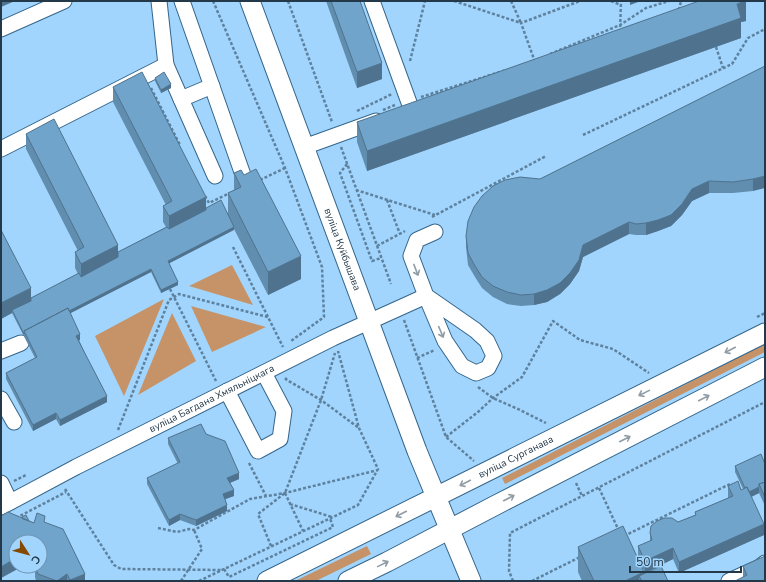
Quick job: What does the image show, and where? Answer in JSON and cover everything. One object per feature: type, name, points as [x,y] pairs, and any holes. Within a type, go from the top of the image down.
[{"type":"main road","name":"вуліца Куйбышава","points":[[250,1],[417,451],[471,581]]},
{"type":"main road","name":"вуліца Сурганава","points":[[268,581],[765,332]]},
{"type":"main road","points":[[348,581],[765,367]]},
{"type":"street","points":[[1,29],[64,1]]},
{"type":"street","points":[[159,1],[166,65],[215,176]]},
{"type":"street","points":[[182,1],[243,175]]},
{"type":"street","points":[[372,1],[410,104]]},
{"type":"street","points":[[1,149],[166,65]]},
{"type":"street","points":[[181,99],[212,86]]},
{"type":"street","points":[[304,147],[337,135],[410,104],[426,103]]},
{"type":"street","points":[[426,296],[475,330],[487,341],[494,356],[488,368],[476,374],[462,366],[445,341],[426,296],[410,256],[417,240],[432,225]]},
{"type":"street","name":"вуліца Багдана Хмяльніцкага","points":[[5,505],[59,476],[333,338],[426,296]]},
{"type":"street","points":[[1,351],[21,343]]},
{"type":"street","points":[[227,391],[258,452],[280,439],[284,411],[270,370]]},
{"type":"street","points":[[1,399],[14,422]]},
{"type":"street","points":[[1,483],[5,505]]},
{"type":"street","points":[[729,581],[760,567],[765,563]]},
{"type":"path","points":[[213,1],[285,168],[322,267],[324,317]]},
{"type":"path","points":[[288,1],[391,284]]},
{"type":"path","points":[[454,1],[521,23],[580,1]]},
{"type":"path","points":[[511,1],[521,23],[536,65]]},
{"type":"path","points":[[611,1],[621,5]]},
{"type":"path","points":[[620,35],[621,1]]},
{"type":"path","points":[[549,55],[620,25],[646,8],[669,1]]},
{"type":"path","points":[[678,15],[681,1]]},
{"type":"path","points":[[583,135],[732,64],[748,38],[765,29]]},
{"type":"path","points":[[716,47],[723,68]]},
{"type":"path","points":[[534,60],[541,58]]},
{"type":"path","points":[[388,114],[410,104],[512,68]]},
{"type":"path","points":[[432,225],[435,215],[546,156]]},
{"type":"path","points":[[347,164],[340,173],[347,193],[372,261],[381,258]]},
{"type":"path","points":[[356,190],[435,215]]},
{"type":"path","points":[[386,199],[400,234]]},
{"type":"path","points":[[377,246],[407,230]]},
{"type":"path","points":[[233,248],[283,347]]},
{"type":"path","points":[[170,289],[216,381]]},
{"type":"path","points":[[118,430],[169,300],[179,294],[268,317]]},
{"type":"path","points":[[403,317],[446,437],[493,398],[522,377],[553,321],[580,340],[613,349],[649,373]]},
{"type":"path","points":[[271,546],[258,514],[285,493],[321,400],[336,347],[359,428],[378,469]]},
{"type":"path","points":[[270,370],[321,400],[359,428]]},
{"type":"path","points":[[513,581],[509,571],[510,533],[765,402]]},
{"type":"path","points":[[158,528],[177,532],[189,529],[194,530],[250,499],[285,493],[378,469]]},
{"type":"path","points":[[199,581],[358,505],[378,469]]},
{"type":"path","points":[[59,476],[66,492],[114,565],[121,569],[223,569]]},
{"type":"path","points":[[599,488],[621,537],[732,482]]},
{"type":"path","points":[[14,519],[66,492]]},
{"type":"path","points":[[285,493],[303,531]]},
{"type":"path","points":[[290,504],[331,518]]},
{"type":"path","points":[[223,569],[229,577],[333,527],[331,518]]},
{"type":"path","points":[[180,581],[202,549],[194,530]]},
{"type":"path","points":[[532,581],[580,557]]},
{"type":"shaded area","points":[[232,265],[253,305],[189,286]]},
{"type":"shaded area","points":[[164,299],[124,396],[95,336]]},
{"type":"shaded area","points":[[191,306],[266,327],[212,352]]},
{"type":"shaded area","points":[[172,313],[196,361],[138,395]]},
{"type":"shaded area","points":[[765,344],[765,352],[505,484],[502,478]]},
{"type":"shaded area","points":[[367,546],[371,554],[316,581],[295,581]]},
{"type":"building","points":[[331,1],[360,1],[382,63],[357,72]]},
{"type":"building","points":[[699,1],[745,1],[737,4],[741,18],[367,151],[357,122]]},
{"type":"building","points":[[765,66],[765,176],[733,182],[709,181],[692,189],[682,204],[671,215],[646,223],[636,224],[629,222],[583,245],[579,260],[570,273],[560,283],[547,290],[534,294],[521,295],[507,292],[493,286],[482,277],[468,253],[466,236],[468,221],[474,207],[482,196],[493,186],[505,180],[520,177],[540,179]]},
{"type":"building","points":[[142,72],[206,197],[169,216],[163,206],[172,201],[113,87]]},
{"type":"building","points":[[164,72],[171,84],[161,90],[155,78]]},
{"type":"building","points":[[54,119],[118,245],[81,264],[75,252],[84,247],[26,134]]},
{"type":"building","points":[[256,169],[301,256],[268,272],[228,193],[241,187],[234,173],[241,170],[244,175]]},
{"type":"building","points":[[221,200],[234,227],[168,261],[178,282],[161,290],[151,269],[69,311],[68,308],[24,331],[24,334],[12,310],[31,301],[31,298],[79,273],[81,277],[118,257],[118,252],[167,227],[169,229],[206,210],[206,208]]},
{"type":"building","points":[[1,230],[31,288],[1,303]]},
{"type":"building","points":[[68,308],[80,334],[76,336],[107,396],[60,420],[56,413],[33,425],[6,373],[37,357],[24,331]]},
{"type":"building","points":[[201,424],[206,434],[225,441],[239,473],[227,478],[234,490],[223,494],[227,505],[196,520],[180,514],[169,520],[147,478],[180,462],[168,438]]},
{"type":"building","points":[[761,454],[765,464],[765,482],[759,484],[759,487],[749,492],[747,487],[745,488],[735,466]]},
{"type":"building","points":[[738,481],[741,490],[747,487],[764,524],[679,562],[673,548],[645,561],[638,546],[652,540],[650,533],[651,526],[664,518],[672,518],[678,522],[696,515],[695,512],[733,496],[728,486]]},
{"type":"building","points":[[765,482],[765,497],[759,484]]},
{"type":"building","points":[[8,512],[34,523],[37,513],[45,516],[44,522],[63,529],[85,574],[70,580],[67,574],[57,581],[38,574],[48,574],[48,534],[8,534],[8,563],[1,567],[1,516]]},
{"type":"building","points":[[26,515],[29,521],[23,519],[22,517]]},
{"type":"building","points":[[623,526],[644,572],[625,581],[594,581],[578,547]]},
{"type":"building","points":[[765,556],[765,581],[735,581],[747,575],[743,566]]},
{"type":"building","points":[[661,566],[668,581],[642,581],[639,576]]}]
